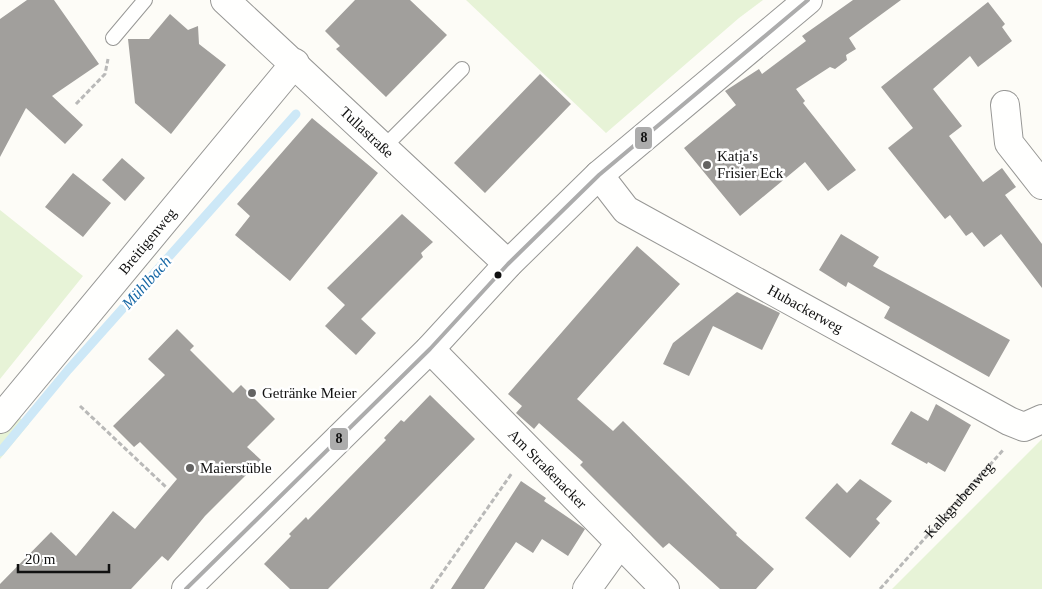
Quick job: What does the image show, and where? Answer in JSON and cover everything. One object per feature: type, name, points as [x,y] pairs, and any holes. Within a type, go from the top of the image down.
[{"type":"street","name":"Tullastraße","points":[[225,0],[295,63],[508,264]]},
{"type":"street","points":[[186,589],[430,349],[508,264],[599,175],[808,0]]},
{"type":"street","name":"Breitigenweg","points":[[0,418],[295,63]]},
{"type":"street","points":[[1005,105],[1009,143],[1042,185]]},
{"type":"street","name":"Hubackerweg","points":[[599,175],[626,210],[1009,421],[1033,423]]},
{"type":"street","name":"Am Straßenacker","points":[[430,349],[665,589]]},
{"type":"street","points":[[587,589],[620,543]]},
{"type":"lane","points":[[113,38],[145,0]]},
{"type":"lane","points":[[384,147],[462,69]]},
{"type":"path","points":[[76,104],[105,74],[113,38]]},
{"type":"path","points":[[80,406],[166,487]]},
{"type":"path","name":"Kalkgrubenweg","points":[[880,589],[1033,423]]},
{"type":"path","points":[[431,589],[528,450]]},
{"type":"green space","points":[[466,0],[763,0],[739,18],[606,133]]},
{"type":"green space","points":[[0,210],[83,276],[0,379]]},
{"type":"green space","points":[[14,414],[29,424],[0,459],[0,432]]},
{"type":"green space","points":[[1042,439],[1042,589],[892,589]]},
{"type":"building","points":[[27,0],[54,0],[99,64],[52,96],[83,125],[65,144],[26,108],[0,157],[0,19]]},
{"type":"building","points":[[355,0],[410,0],[447,35],[386,97],[336,49],[340,46],[325,31]]},
{"type":"building","points":[[853,0],[901,0],[849,38],[856,49],[846,55],[847,60],[835,69],[830,67],[796,89],[805,101],[803,103],[856,170],[828,191],[805,162],[740,216],[684,148],[736,105],[725,91],[759,69],[762,74],[806,41],[802,36]]},
{"type":"building","points":[[988,2],[1005,24],[1002,27],[1012,41],[978,67],[970,56],[933,89],[962,126],[949,136],[983,182],[1002,168],[1016,187],[1005,195],[1042,244],[1042,288],[1001,234],[984,247],[972,232],[966,236],[950,215],[945,219],[888,148],[913,128],[881,87]]},
{"type":"building","points":[[170,14],[188,30],[198,26],[199,44],[226,65],[171,134],[135,103],[128,39],[149,39]]},
{"type":"building","points":[[540,74],[571,104],[485,193],[454,163]]},
{"type":"building","points":[[312,118],[378,173],[290,281],[235,235],[250,216],[237,204]]},
{"type":"building","points":[[122,158],[145,178],[125,201],[102,180]]},
{"type":"building","points":[[73,173],[111,203],[83,237],[45,207]]},
{"type":"building","points":[[402,214],[433,242],[421,253],[423,257],[361,319],[376,333],[356,355],[325,326],[345,305],[327,288]]},
{"type":"building","points":[[841,234],[879,257],[873,266],[1010,340],[989,377],[884,318],[890,307],[848,282],[846,287],[819,270]]},
{"type":"building","points":[[637,246],[680,284],[577,399],[613,431],[623,421],[737,533],[736,535],[774,569],[756,589],[720,589],[669,543],[663,548],[580,465],[583,462],[539,423],[534,429],[516,413],[522,406],[508,394]]},
{"type":"building","points":[[737,292],[780,313],[762,350],[713,326],[689,376],[663,364],[673,343]]},
{"type":"building","points":[[177,329],[194,346],[190,350],[233,393],[241,385],[275,419],[247,447],[261,460],[205,516],[168,561],[162,556],[131,589],[0,589],[0,584],[51,532],[76,556],[113,511],[135,529],[177,479],[140,442],[134,447],[113,426],[165,375],[148,359]]},
{"type":"building","points":[[430,395],[475,439],[328,589],[290,589],[264,564],[291,536],[289,534],[306,517],[308,520],[386,440],[384,438],[401,420],[404,422]]},
{"type":"building","points":[[936,404],[971,425],[945,472],[891,444],[911,411],[928,421]]},
{"type":"building","points":[[860,479],[892,501],[876,519],[880,523],[850,558],[805,518],[837,483],[847,493]]},
{"type":"building","points":[[521,481],[546,498],[544,501],[585,529],[568,556],[542,539],[533,553],[516,542],[484,589],[451,589]]},
{"type":"waterway","name":"Mühlbach","points":[[0,452],[68,370],[296,114]]},
{"type":"transit line","name":"8","points":[[186,589],[430,349],[508,264],[599,175],[808,0]]},
{"type":"place","name":"Katja's Frisier Eck","points":[[707,165]]},
{"type":"place","name":"Getränke Meier","points":[[252,393]]},
{"type":"place","name":"Maierstüble","points":[[190,468]]}]
